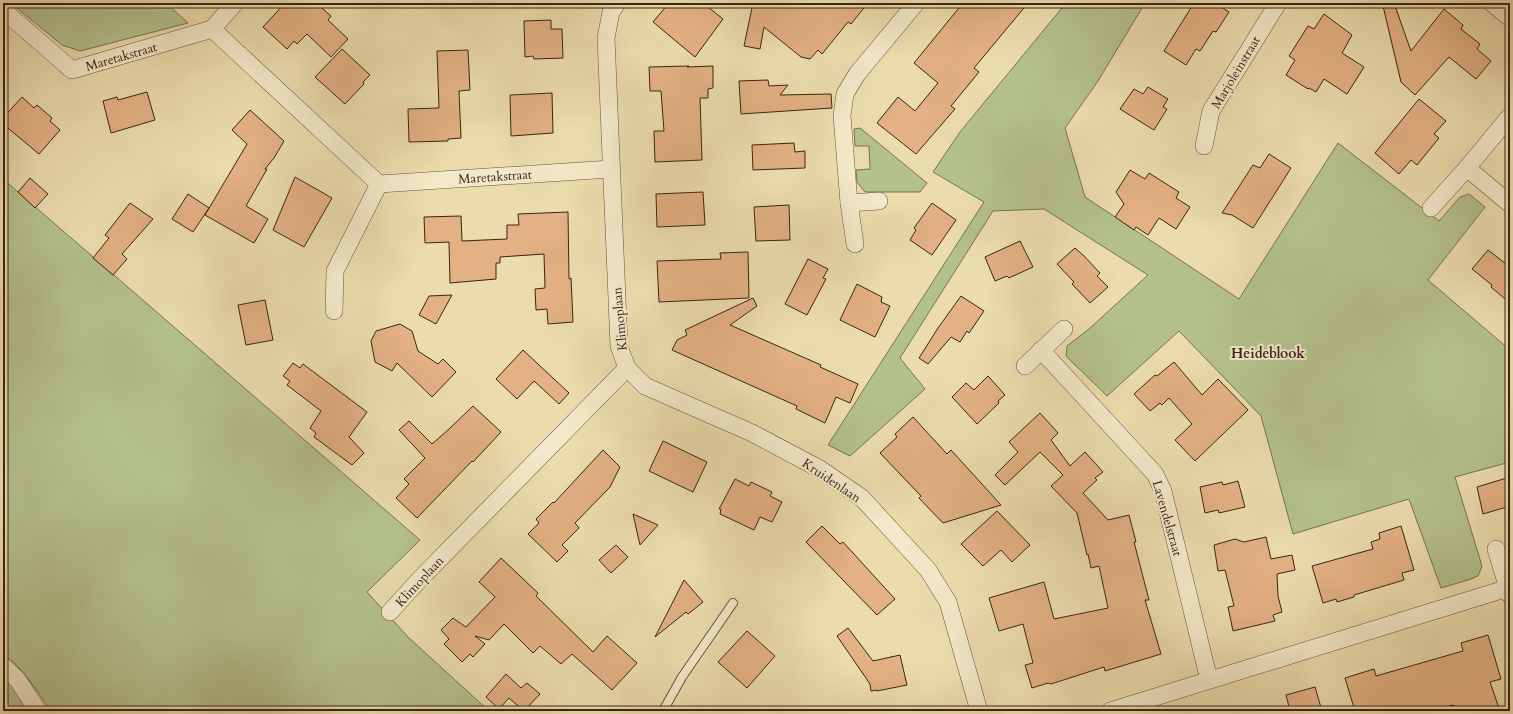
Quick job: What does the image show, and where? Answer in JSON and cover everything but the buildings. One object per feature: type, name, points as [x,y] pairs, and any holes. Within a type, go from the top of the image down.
[{"type":"street","points":[[235,3],[212,29],[379,184],[335,271],[334,311]]},
{"type":"street","name":"Klimoplaan","points":[[390,612],[420,579],[627,368],[619,346],[606,38],[611,12],[617,3]]},
{"type":"street","points":[[855,244],[849,203],[842,116],[845,94],[857,74],[916,3]]},
{"type":"street","name":"Marjoleinstraat","points":[[1204,146],[1211,111],[1278,3]]},
{"type":"street","points":[[1492,3],[1510,18]]},
{"type":"street","name":"Maretakstraat","points":[[3,10],[72,70],[212,29]]},
{"type":"street","points":[[1431,208],[1467,168],[1510,116]]},
{"type":"street","points":[[1467,168],[1510,204]]},
{"type":"street","name":"Maretakstraat","points":[[379,184],[611,169]]},
{"type":"street","points":[[849,203],[879,201]]},
{"type":"street","points":[[1025,366],[1064,329]]},
{"type":"street","name":"Lavendelstraat","points":[[1041,350],[1155,474],[1163,491],[1209,680]]},
{"type":"street","name":"Kruidenlaan","points":[[627,368],[645,386],[752,433],[820,469],[862,498],[928,570],[948,602],[979,711]]},
{"type":"street","points":[[1110,711],[1509,591],[1496,549]]},
{"type":"street","points":[[3,666],[17,679],[38,711]]},
{"type":"lane","points":[[663,711],[682,677],[733,603]]},
{"type":"green space","points":[[11,3],[166,3],[188,23],[80,51],[62,45]]},
{"type":"green space","points":[[1066,3],[1145,3],[1098,81],[1065,128],[1085,197],[1239,299],[1338,143],[1439,221],[1460,197],[1469,194],[1485,207],[1428,280],[1510,350],[1510,462],[1455,477],[1482,566],[1478,576],[1441,588],[1409,499],[1293,534],[1261,416],[1179,331],[1107,396],[1066,356],[1067,346],[1089,329],[1148,275],[1044,209],[993,211],[900,358],[925,389],[850,456],[828,445],[984,202],[933,172],[960,132]]},
{"type":"green space","points":[[860,128],[927,183],[920,192],[865,192],[857,182],[856,170],[870,169],[869,146],[855,146],[854,129]]},
{"type":"green space","points":[[3,179],[420,540],[367,592],[408,637],[489,711],[51,711],[23,673],[3,654]]},
{"type":"green space","points":[[3,678],[12,685],[30,711],[3,711]]},
{"type":"district","name":"Heideblook","points":[[1268,353]]}]
